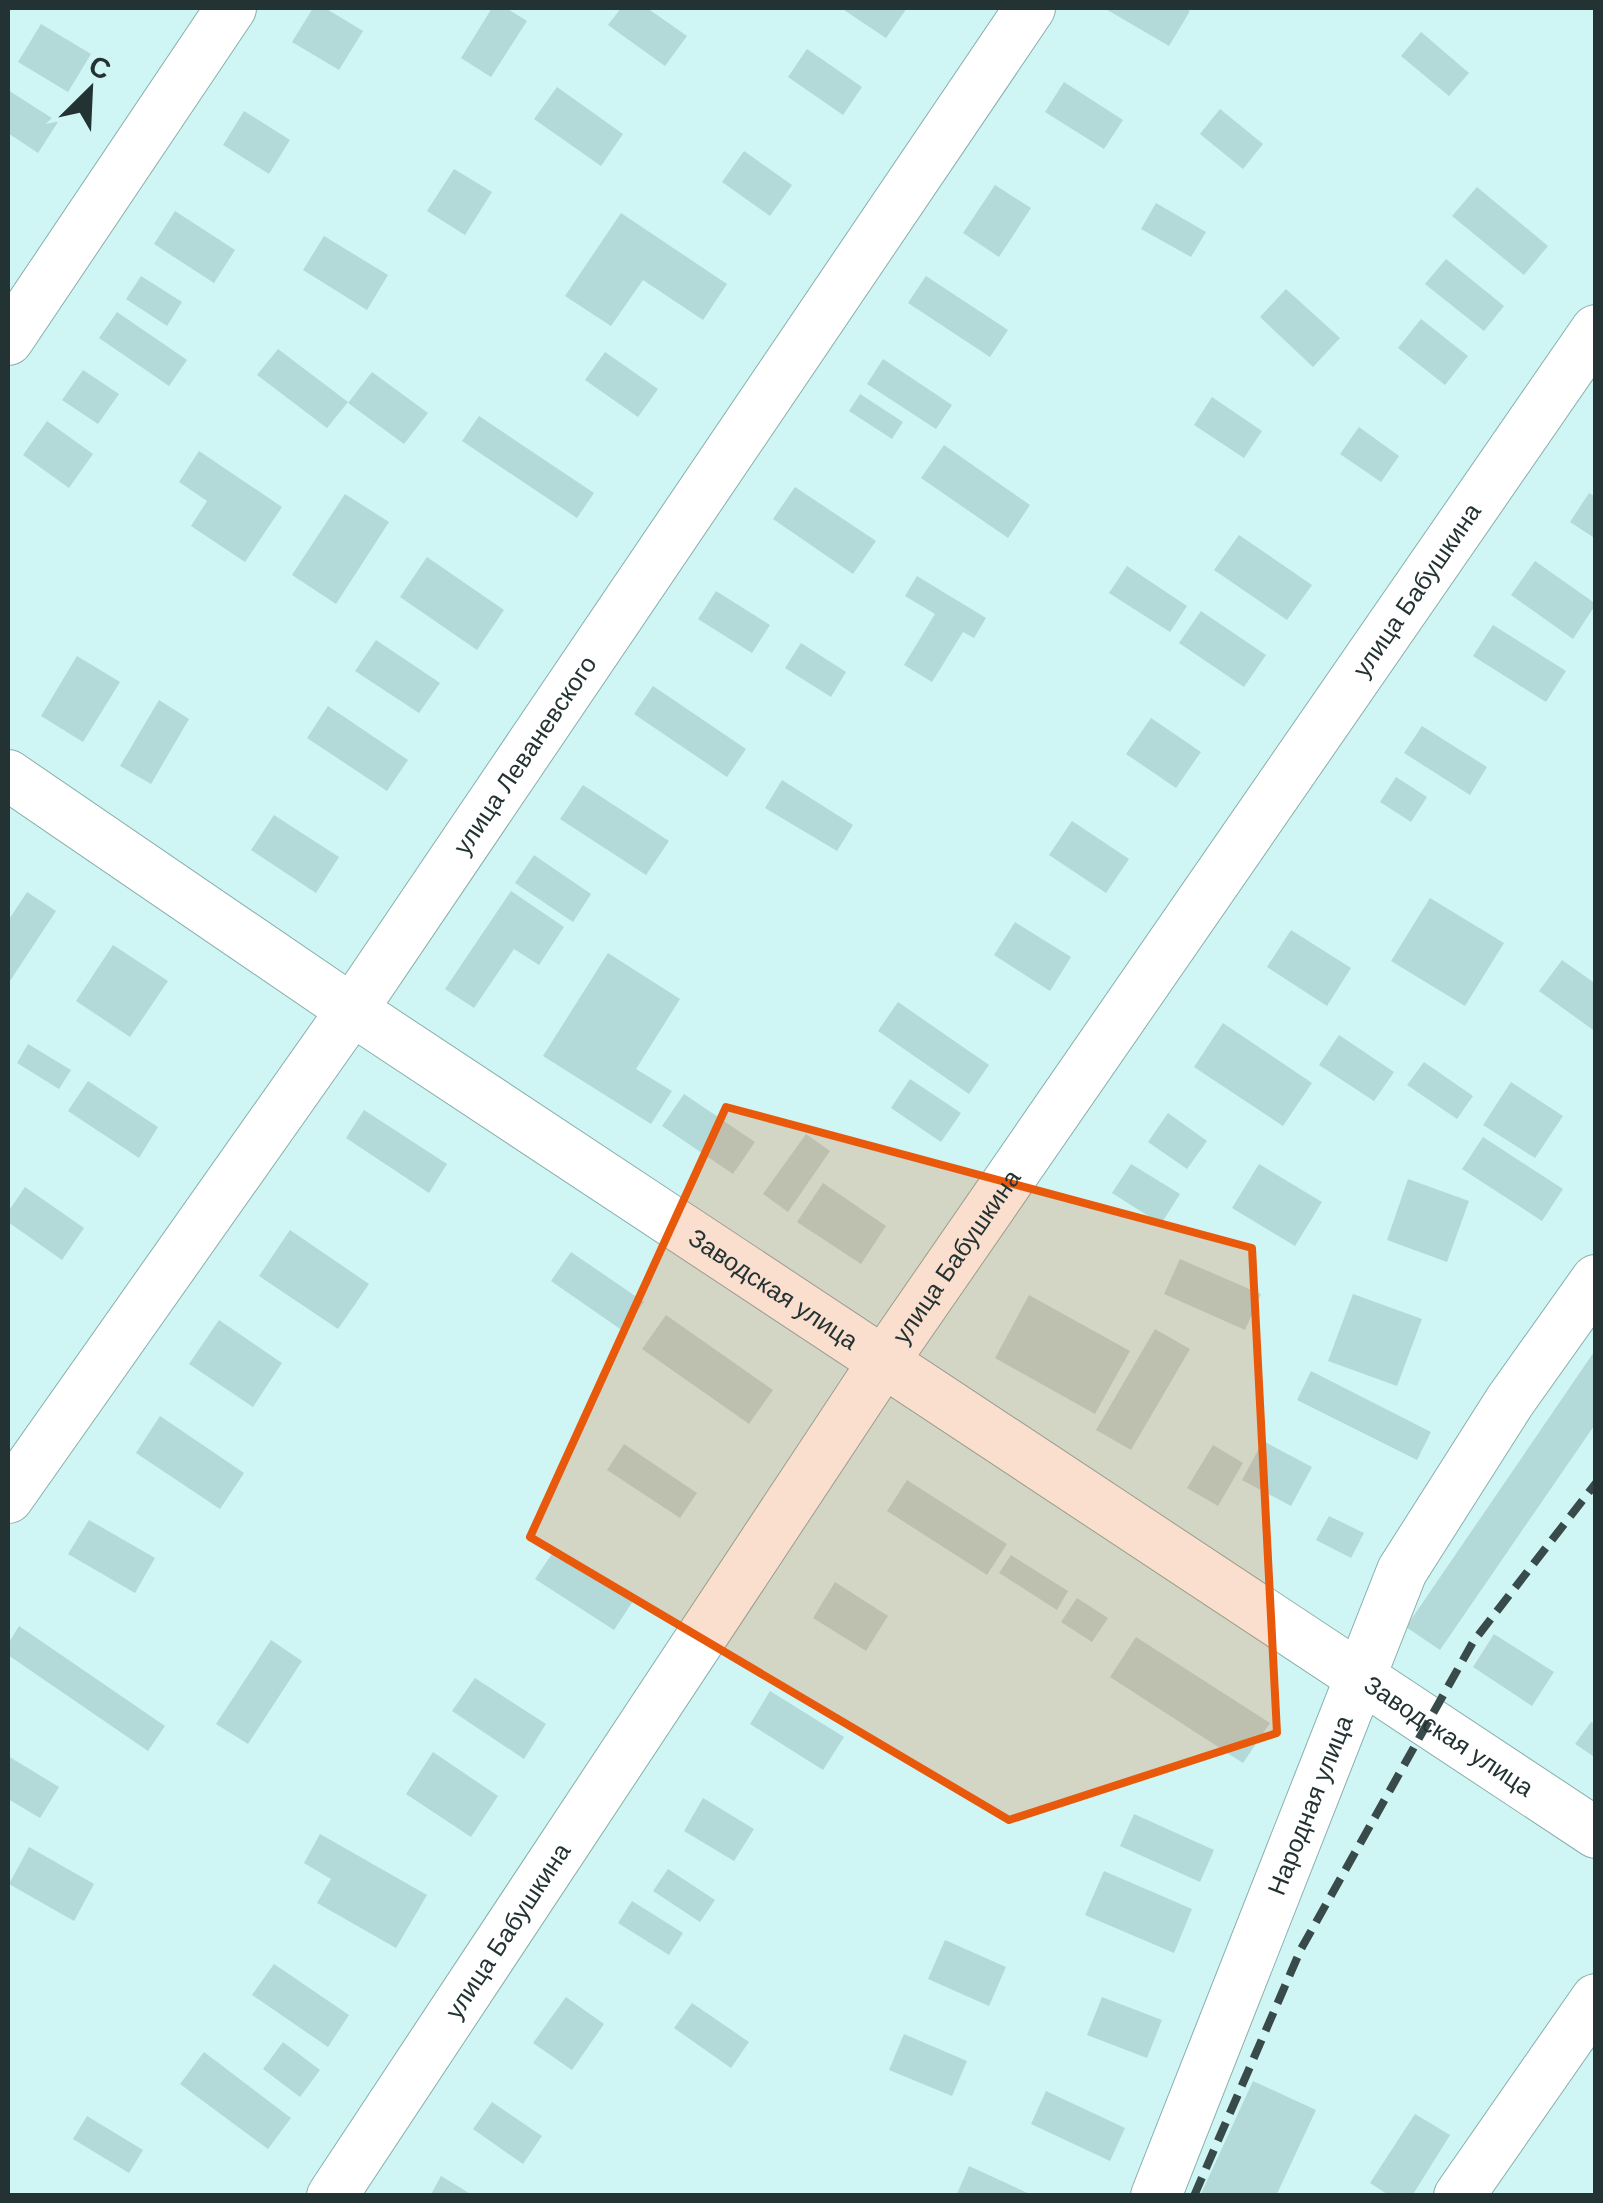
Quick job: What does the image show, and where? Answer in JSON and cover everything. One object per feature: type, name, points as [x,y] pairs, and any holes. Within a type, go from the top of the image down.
[{"type":"street","points":[[8,340],[231,8]]},
{"type":"street","name":"улица Леваневского","points":[[8,1498],[352,1010],[1030,8]]},
{"type":"street","name":"улица Бабушкина","points":[[332,2196],[884,1360],[1596,330]]},
{"type":"street","name":"Заводская улица","points":[[8,774],[352,1010],[1596,1833]]},
{"type":"street","name":"Народная улица","points":[[1156,2196],[1402,1571],[1510,1401],[1596,1280]]},
{"type":"street","points":[[1460,2196],[1596,1999]]},
{"type":"highlighted area","points":[[726,1107],[1252,1248],[1277,1733],[1009,1820],[530,1537]]},
{"type":"building","points":[[313,8],[325,8],[363,31],[339,70],[292,42]]},
{"type":"building","points":[[492,8],[506,8],[527,21],[491,77],[461,58]]},
{"type":"building","points":[[621,8],[647,8],[687,36],[665,66],[608,25]]},
{"type":"building","points":[[841,8],[907,8],[886,38]]},
{"type":"building","points":[[1104,8],[1183,8],[1190,11],[1169,46]]},
{"type":"building","points":[[41,24],[91,54],[68,92],[18,62]]},
{"type":"building","points":[[1421,32],[1469,73],[1449,96],[1401,56]]},
{"type":"building","points":[[807,49],[862,87],[843,115],[788,77]]},
{"type":"building","points":[[1064,82],[1123,120],[1104,149],[1045,112]]},
{"type":"building","points":[[557,87],[623,134],[601,166],[534,119]]},
{"type":"building","points":[[8,90],[58,122],[38,153],[8,133]]},
{"type":"building","points":[[1220,109],[1263,144],[1243,169],[1200,134]]},
{"type":"building","points":[[244,111],[290,140],[269,174],[223,145]]},
{"type":"building","points":[[744,151],[792,185],[770,216],[722,182]]},
{"type":"building","points":[[454,169],[492,192],[465,235],[427,211]]},
{"type":"building","points":[[995,185],[1031,208],[999,257],[963,233]]},
{"type":"building","points":[[1477,187],[1548,246],[1524,275],[1452,216]]},
{"type":"building","points":[[1156,203],[1206,232],[1191,257],[1141,229]]},
{"type":"building","points":[[175,211],[235,250],[214,283],[154,244]]},
{"type":"building","points":[[621,213],[727,284],[703,320],[643,280],[611,326],[565,296]]},
{"type":"building","points":[[324,236],[388,275],[367,310],[303,270]]},
{"type":"building","points":[[1446,259],[1504,306],[1484,331],[1425,284]]},
{"type":"building","points":[[141,276],[182,302],[167,326],[126,299]]},
{"type":"building","points":[[926,276],[1008,330],[990,357],[908,303]]},
{"type":"building","points":[[1286,289],[1340,338],[1313,367],[1260,317]]},
{"type":"building","points":[[117,312],[187,360],[169,386],[99,338]]},
{"type":"building","points":[[1421,319],[1468,356],[1445,385],[1398,348]]},
{"type":"building","points":[[278,349],[348,402],[327,428],[257,375]]},
{"type":"building","points":[[605,352],[658,389],[638,417],[585,380]]},
{"type":"building","points":[[883,359],[952,405],[936,429],[867,384]]},
{"type":"building","points":[[83,370],[119,394],[98,424],[62,400]]},
{"type":"building","points":[[372,372],[428,413],[404,444],[348,403]]},
{"type":"building","points":[[860,394],[903,422],[892,439],[849,411]]},
{"type":"building","points":[[1212,397],[1262,431],[1244,458],[1194,425]]},
{"type":"building","points":[[479,416],[594,493],[577,518],[462,441]]},
{"type":"building","points":[[47,421],[93,454],[69,488],[23,455]]},
{"type":"building","points":[[1359,427],[1399,456],[1381,482],[1340,454]]},
{"type":"building","points":[[944,445],[1030,505],[1008,538],[921,478]]},
{"type":"building","points":[[199,451],[282,507],[245,562],[191,526],[207,501],[179,482]]},
{"type":"building","points":[[795,487],[876,541],[853,574],[773,519]]},
{"type":"building","points":[[1589,493],[1596,497],[1596,539],[1570,522]]},
{"type":"building","points":[[345,494],[389,522],[336,604],[292,575]]},
{"type":"building","points":[[1239,535],[1312,585],[1287,620],[1214,570]]},
{"type":"building","points":[[427,557],[504,610],[477,650],[400,597]]},
{"type":"building","points":[[1535,561],[1596,604],[1573,639],[1511,595]]},
{"type":"building","points":[[1127,566],[1187,606],[1170,632],[1109,593]]},
{"type":"building","points":[[917,576],[986,618],[974,638],[963,632],[932,682],[904,665],[935,614],[905,596]]},
{"type":"building","points":[[716,591],[770,625],[752,653],[698,619]]},
{"type":"building","points":[[1201,611],[1266,655],[1244,687],[1179,643]]},
{"type":"building","points":[[1493,625],[1566,671],[1546,702],[1473,656]]},
{"type":"building","points":[[376,640],[440,683],[419,713],[355,671]]},
{"type":"building","points":[[801,643],[846,672],[831,697],[785,668]]},
{"type":"building","points":[[77,656],[120,682],[83,742],[41,716]]},
{"type":"building","points":[[653,686],[746,749],[727,777],[634,714]]},
{"type":"building","points":[[159,700],[189,719],[151,784],[120,766]]},
{"type":"building","points":[[328,706],[408,760],[387,791],[307,738]]},
{"type":"building","points":[[1151,718],[1201,752],[1176,788],[1126,754]]},
{"type":"building","points":[[1422,726],[1487,767],[1470,795],[1404,753]]},
{"type":"building","points":[[1396,777],[1427,797],[1411,822],[1380,802]]},
{"type":"building","points":[[782,780],[853,825],[837,851],[765,808]]},
{"type":"building","points":[[583,785],[669,841],[646,875],[560,819]]},
{"type":"building","points":[[274,815],[339,857],[316,893],[251,850]]},
{"type":"building","points":[[1072,821],[1129,859],[1106,893],[1049,855]]},
{"type":"building","points":[[534,855],[591,894],[573,922],[515,883]]},
{"type":"building","points":[[511,891],[564,927],[539,965],[514,949],[474,1008],[445,989]]},
{"type":"building","points":[[27,892],[56,911],[8,984],[8,921]]},
{"type":"building","points":[[1430,898],[1504,943],[1465,1006],[1391,961]]},
{"type":"building","points":[[1015,922],[1071,957],[1050,991],[994,955]]},
{"type":"building","points":[[1291,930],[1351,968],[1327,1006],[1267,967]]},
{"type":"building","points":[[113,945],[168,981],[130,1037],[76,1001]]},
{"type":"building","points":[[608,953],[680,999],[636,1069],[672,1091],[651,1124],[543,1056]]},
{"type":"building","points":[[1562,960],[1596,984],[1596,1032],[1539,991]]},
{"type":"building","points":[[898,1002],[989,1065],[969,1094],[878,1031]]},
{"type":"building","points":[[1223,1023],[1312,1083],[1283,1126],[1194,1067]]},
{"type":"building","points":[[1339,1035],[1394,1072],[1374,1101],[1319,1065]]},
{"type":"building","points":[[28,1044],[71,1070],[59,1089],[17,1063]]},
{"type":"building","points":[[1424,1062],[1473,1096],[1457,1119],[1407,1085]]},
{"type":"building","points":[[910,1079],[961,1113],[941,1142],[891,1108]]},
{"type":"building","points":[[88,1081],[158,1127],[139,1158],[68,1111]]},
{"type":"building","points":[[1511,1082],[1563,1116],[1535,1158],[1483,1125]]},
{"type":"building","points":[[684,1094],[755,1142],[733,1174],[662,1126]]},
{"type":"building","points":[[364,1110],[447,1164],[429,1193],[346,1138]]},
{"type":"building","points":[[1168,1113],[1207,1141],[1187,1169],[1148,1142]]},
{"type":"building","points":[[806,1134],[830,1151],[788,1212],[763,1194]]},
{"type":"building","points":[[1483,1137],[1563,1189],[1542,1221],[1462,1169]]},
{"type":"building","points":[[1131,1164],[1180,1194],[1161,1224],[1112,1193]]},
{"type":"building","points":[[1259,1164],[1322,1202],[1295,1246],[1232,1208]]},
{"type":"building","points":[[1408,1179],[1469,1201],[1447,1262],[1387,1240]]},
{"type":"building","points":[[823,1183],[886,1226],[861,1264],[797,1222]]},
{"type":"building","points":[[25,1187],[84,1228],[62,1260],[8,1222],[8,1212]]},
{"type":"building","points":[[290,1230],[369,1284],[338,1329],[259,1276]]},
{"type":"building","points":[[571,1252],[644,1302],[623,1331],[551,1281]]},
{"type":"building","points":[[1180,1259],[1261,1294],[1245,1330],[1164,1294]]},
{"type":"building","points":[[1353,1294],[1422,1319],[1397,1386],[1328,1361]]},
{"type":"building","points":[[1029,1295],[1130,1351],[1095,1414],[995,1358]]},
{"type":"building","points":[[666,1315],[773,1390],[749,1424],[642,1349]]},
{"type":"building","points":[[219,1320],[282,1363],[253,1407],[189,1364]]},
{"type":"building","points":[[1155,1329],[1190,1349],[1131,1450],[1096,1430]]},
{"type":"building","points":[[1596,1349],[1596,1423],[1440,1650],[1406,1627]]},
{"type":"building","points":[[1311,1371],[1431,1432],[1417,1460],[1297,1400]]},
{"type":"building","points":[[160,1416],[244,1473],[220,1509],[136,1453]]},
{"type":"building","points":[[1263,1441],[1312,1467],[1291,1506],[1242,1480]]},
{"type":"building","points":[[624,1444],[697,1493],[680,1518],[607,1470]]},
{"type":"building","points":[[1213,1445],[1243,1463],[1218,1506],[1187,1488]]},
{"type":"building","points":[[907,1480],[1007,1544],[987,1575],[887,1511]]},
{"type":"building","points":[[1329,1516],[1364,1533],[1351,1558],[1316,1540]]},
{"type":"building","points":[[89,1520],[155,1558],[135,1593],[68,1554]]},
{"type":"building","points":[[556,1548],[635,1598],[614,1630],[535,1579]]},
{"type":"building","points":[[1011,1555],[1068,1591],[1057,1610],[999,1573]]},
{"type":"building","points":[[835,1582],[888,1616],[866,1651],[813,1618]]},
{"type":"building","points":[[1077,1598],[1108,1618],[1092,1642],[1061,1622]]},
{"type":"building","points":[[19,1626],[165,1726],[148,1751],[8,1655],[8,1644]]},
{"type":"building","points":[[1494,1634],[1554,1672],[1532,1706],[1473,1667]]},
{"type":"building","points":[[1136,1637],[1270,1723],[1243,1763],[1110,1677]]},
{"type":"building","points":[[271,1640],[302,1661],[248,1744],[216,1724]]},
{"type":"building","points":[[475,1678],[546,1724],[524,1759],[452,1711]]},
{"type":"building","points":[[770,1691],[844,1737],[823,1770],[750,1724]]},
{"type":"building","points":[[1591,1722],[1596,1725],[1596,1758],[1575,1744]]},
{"type":"building","points":[[433,1752],[498,1796],[471,1837],[406,1794]]},
{"type":"building","points":[[8,1756],[59,1787],[40,1818],[8,1799]]},
{"type":"building","points":[[703,1798],[754,1829],[734,1861],[684,1831]]},
{"type":"building","points":[[1134,1814],[1214,1850],[1200,1882],[1120,1846]]},
{"type":"building","points":[[320,1834],[427,1895],[396,1948],[317,1903],[331,1879],[304,1863]]},
{"type":"building","points":[[29,1847],[94,1884],[74,1921],[9,1884]]},
{"type":"building","points":[[668,1869],[715,1900],[700,1922],[653,1891]]},
{"type":"building","points":[[1104,1871],[1192,1909],[1174,1953],[1085,1915]]},
{"type":"building","points":[[632,1901],[683,1933],[669,1955],[618,1923]]},
{"type":"building","points":[[945,1940],[1006,1967],[989,2006],[928,1979]]},
{"type":"building","points":[[274,1964],[349,2015],[328,2047],[252,1995]]},
{"type":"building","points":[[566,1997],[604,2024],[572,2070],[533,2043]]},
{"type":"building","points":[[1102,1997],[1162,2020],[1147,2058],[1087,2035]]},
{"type":"building","points":[[692,2003],[749,2042],[731,2068],[674,2028]]},
{"type":"building","points":[[904,2034],[967,2061],[952,2096],[889,2070]]},
{"type":"building","points":[[283,2042],[320,2070],[300,2097],[263,2069]]},
{"type":"building","points":[[204,2052],[291,2118],[268,2149],[180,2084]]},
{"type":"building","points":[[1253,2081],[1316,2110],[1276,2196],[1200,2196]]},
{"type":"building","points":[[1046,2091],[1125,2128],[1110,2161],[1031,2124]]},
{"type":"building","points":[[492,2102],[542,2136],[523,2164],[473,2129]]},
{"type":"building","points":[[1415,2114],[1450,2135],[1412,2196],[1390,2196],[1370,2183]]},
{"type":"building","points":[[87,2116],[143,2150],[129,2173],[73,2139]]},
{"type":"building","points":[[969,2166],[1034,2196],[956,2196]]},
{"type":"building","points":[[441,2176],[474,2196],[430,2196]]},
{"type":"railway","points":[[1194,2196],[1301,1949],[1473,1642],[1596,1483]]}]
